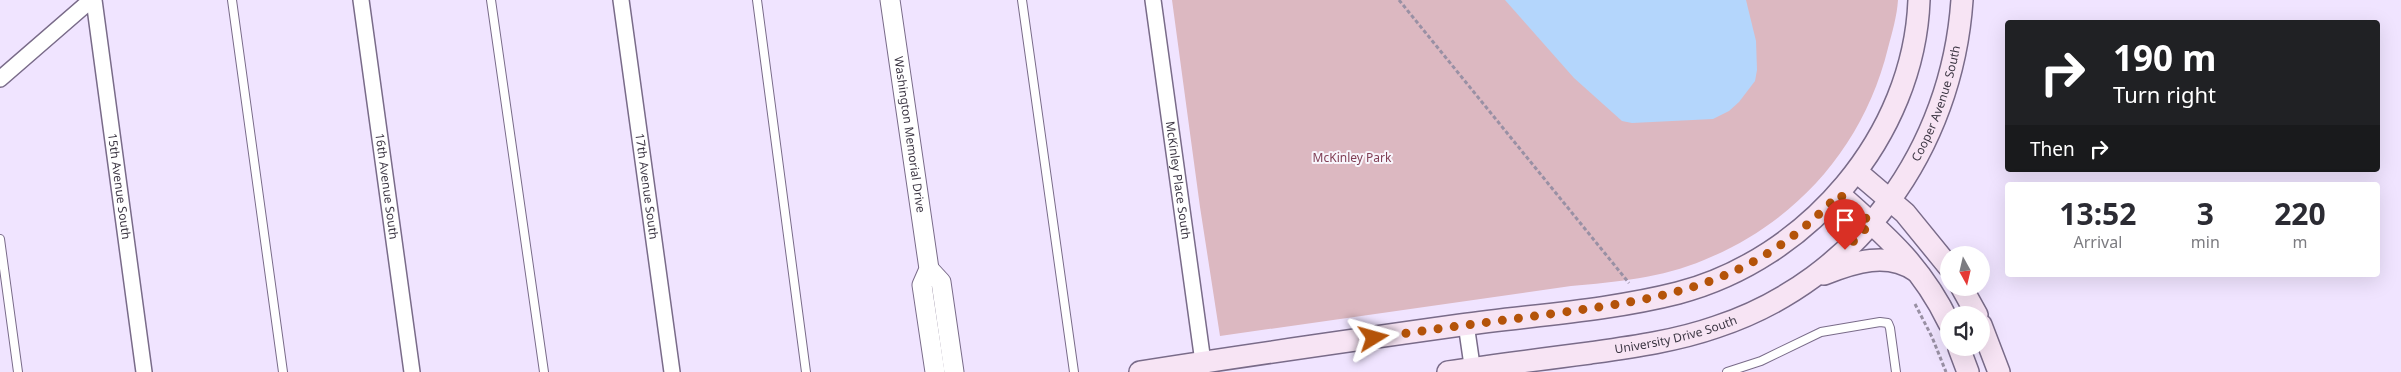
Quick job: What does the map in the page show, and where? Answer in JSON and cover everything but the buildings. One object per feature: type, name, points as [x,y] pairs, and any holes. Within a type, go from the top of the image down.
[{"type":"main road","points":[[1140,372],[1466,324],[1607,306],[1664,296],[1698,287],[1752,263],[1808,223],[1839,194],[1857,172],[1881,132],[1900,88],[1913,45],[1919,0]]},
{"type":"main road","name":"Cooper Avenue South","points":[[1871,223],[1890,199],[1916,160],[1942,106],[1955,55],[1962,0]]},
{"type":"main road","points":[[1857,172],[1890,199],[1925,235],[1940,255]]},
{"type":"main road","points":[[1839,194],[1905,254],[1940,306]]},
{"type":"main road","name":"University Drive South","points":[[1448,372],[1632,347],[1706,330],[1740,319],[1763,308],[1807,280],[1837,258],[1871,223]]},
{"type":"main road","points":[[1807,280],[1852,264],[1880,260],[1900,262],[1918,272]]},
{"type":"main road","points":[[1990,348],[1999,372]]},
{"type":"main road","points":[[1962,356],[1968,372]]},
{"type":"street","points":[[0,79],[93,0]]},
{"type":"street","name":"15th Avenue South","points":[[93,0],[144,372]]},
{"type":"street","name":"16th Avenue South","points":[[361,0],[412,372]]},
{"type":"street","name":"17th Avenue South","points":[[621,0],[672,372]]},
{"type":"street","name":"Washington Memorial Drive","points":[[890,0],[929,269],[922,284],[936,372]]},
{"type":"street","name":"McKinley Place South","points":[[1153,0],[1203,362]]},
{"type":"street","name":"Washington Memorial Drive","points":[[929,269],[941,282],[954,372]]},
{"type":"street","points":[[1466,324],[1472,370]]},
{"type":"lane","points":[[232,0],[283,372]]},
{"type":"lane","points":[[491,0],[544,372]]},
{"type":"lane","points":[[757,0],[806,372]]},
{"type":"lane","points":[[1022,0],[1074,372]]},
{"type":"lane","points":[[0,239],[18,372]]},
{"type":"lane","points":[[1727,372],[1761,361],[1821,332],[1880,322],[1888,323],[1890,328],[1896,372]]},
{"type":"path","points":[[1399,0],[1629,283]]},
{"type":"path","points":[[1913,302],[1932,337],[1946,372]]},
{"type":"green space","name":"McKinley Park","points":[[1172,0],[1898,0],[1893,30],[1877,84],[1862,117],[1844,148],[1822,176],[1797,202],[1769,225],[1738,244],[1688,266],[1639,278],[1220,336],[1200,207]]},
{"type":"water","points":[[1505,0],[1746,0],[1756,41],[1757,70],[1755,81],[1739,102],[1729,111],[1713,119],[1632,123],[1622,121],[1574,78]]},
{"type":"route","points":[[1374,338],[1607,306],[1656,298],[1698,287],[1722,278],[1771,251],[1808,223],[1839,194],[1871,223],[1845,250]]}]
